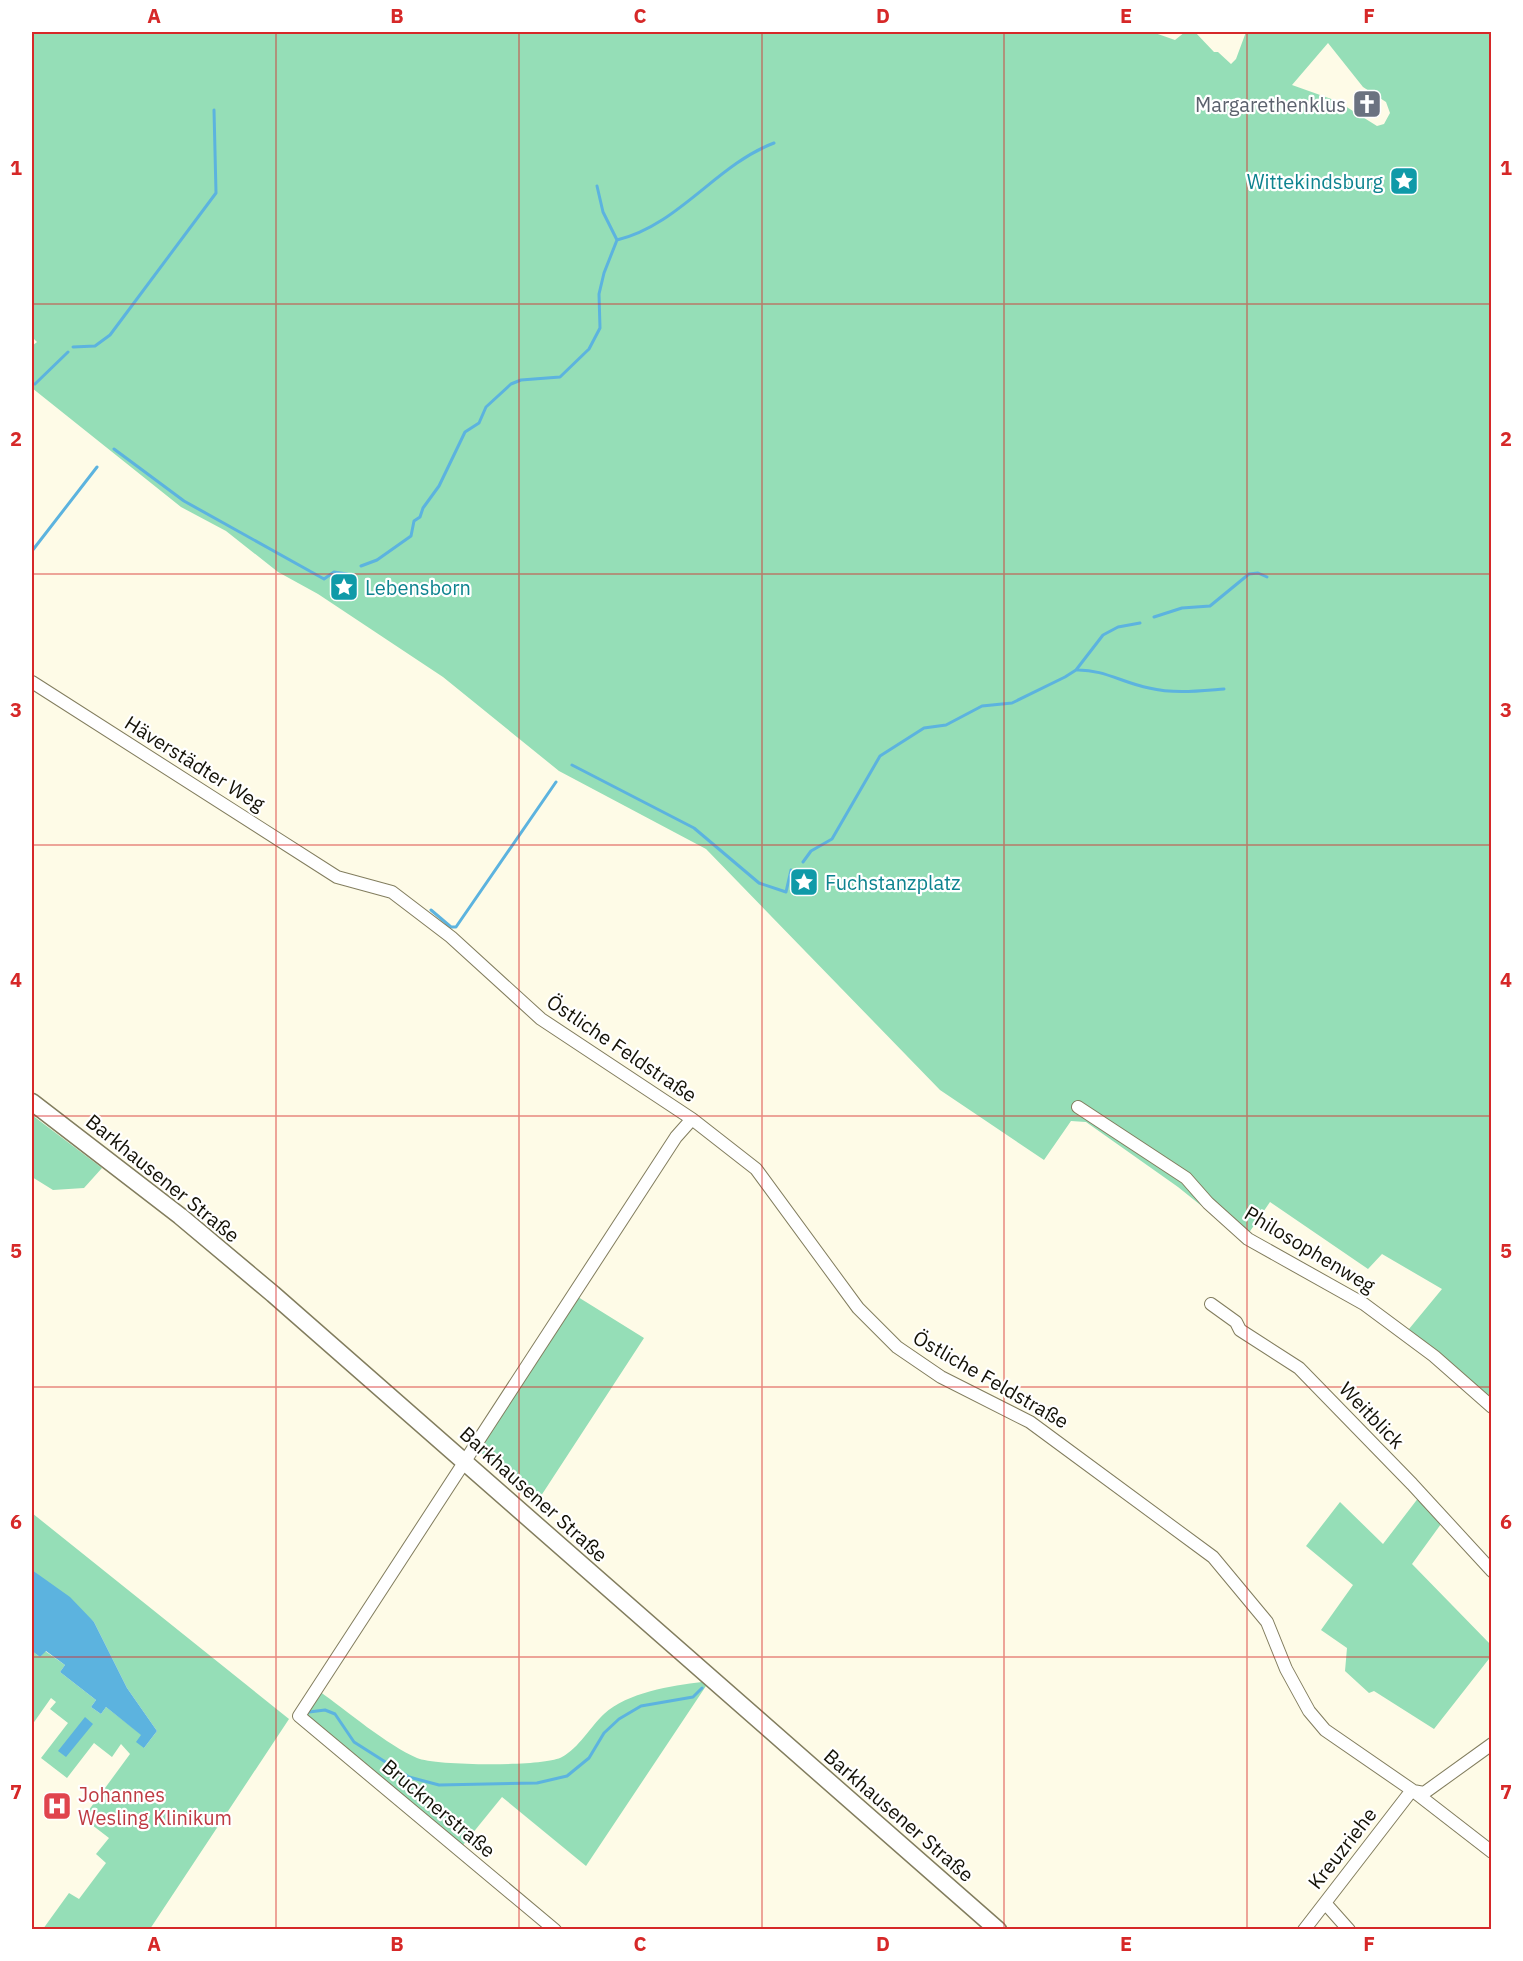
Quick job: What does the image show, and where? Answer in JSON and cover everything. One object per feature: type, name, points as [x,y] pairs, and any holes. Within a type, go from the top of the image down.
[{"type":"main road","name":"Barkhausener Straße","points":[[32,1102],[180,1215],[465,1459],[998,1929]]},
{"type":"street","name":"Häverstädter Weg","points":[[32,682],[337,877]]},
{"type":"street","name":"Östliche Feldstraße","points":[[337,877],[392,892],[451,937],[541,1019],[692,1119],[756,1169],[858,1308],[897,1347],[941,1377],[1030,1422],[1214,1557],[1267,1622],[1286,1669],[1309,1711],[1325,1730],[1412,1790],[1491,1852]]},
{"type":"street","name":"Philosophenweg","points":[[1078,1107],[1186,1178],[1208,1203],[1248,1239],[1364,1304],[1434,1356],[1491,1407]]},
{"type":"street","points":[[465,1459],[676,1137],[692,1119]]},
{"type":"street","name":"Weitblick","points":[[1211,1304],[1236,1322],[1240,1330],[1299,1368],[1413,1484],[1491,1570]]},
{"type":"street","name":"Brucknerstraße","points":[[465,1459],[299,1716],[555,1929]]},
{"type":"street","points":[[1412,1790],[1424,1793],[1491,1744]]},
{"type":"street","name":"Kreuzriehe","points":[[1304,1929],[1412,1790]]},
{"type":"street","points":[[1325,1903],[1349,1929]]},
{"type":"green space","points":[[32,32],[1152,32],[1175,40],[1185,32],[1195,32],[1214,52],[1218,52],[1231,64],[1236,59],[1246,32],[1491,32],[1491,1400],[1409,1329],[1442,1289],[1382,1254],[1368,1269],[1270,1202],[1244,1240],[1178,1187],[1086,1122],[1071,1121],[1044,1160],[940,1090],[706,849],[559,771],[443,677],[318,594],[278,572],[226,531],[181,507],[32,388],[32,346],[37,342],[32,337]],"holes":[[[1328,43],[1363,87],[1386,102],[1390,113],[1384,124],[1377,126],[1337,101],[1292,85]]]},
{"type":"green space","points":[[32,1115],[102,1168],[84,1188],[53,1190],[32,1177]]},
{"type":"green space","points":[[578,1297],[644,1338],[537,1502],[478,1450]]},
{"type":"green space","points":[[1419,1497],[1441,1524],[1412,1564],[1491,1645],[1492,1655],[1434,1729],[1374,1691],[1369,1693],[1345,1671],[1347,1648],[1321,1630],[1353,1585],[1306,1546],[1340,1502],[1383,1544]]},
{"type":"green space","points":[[32,1513],[289,1719],[150,1929],[43,1929],[69,1893],[79,1899],[106,1863],[96,1854],[109,1838],[83,1818],[130,1754],[121,1744],[112,1757],[94,1743],[67,1778],[41,1758],[68,1723],[50,1709],[56,1702],[51,1698],[32,1725],[32,1651],[40,1657],[45,1651],[65,1665],[60,1672],[96,1700],[91,1707],[101,1714],[106,1707],[142,1735],[144,1748],[157,1731],[127,1688],[94,1622],[32,1570]]},
{"type":"green space","points":[[702,1682],[706,1686],[586,1866],[502,1797],[463,1845],[307,1718],[306,1711],[319,1691],[380,1736],[417,1758],[445,1763],[514,1764],[562,1757],[579,1743],[604,1714],[625,1700],[650,1691]]},
{"type":"water","points":[[32,1570],[70,1597],[94,1622],[127,1688],[157,1731],[144,1748],[136,1742],[141,1735],[106,1707],[101,1714],[91,1707],[96,1700],[60,1672],[65,1665],[46,1651],[40,1657],[32,1651]]},
{"type":"water","points":[[85,1717],[93,1724],[66,1757],[58,1751]]},
{"type":"waterway","points":[[73,347],[95,346],[110,335],[216,193],[214,110]]},
{"type":"waterway","points":[[361,566],[377,560],[411,536],[414,521],[420,517],[423,508],[439,486],[465,432],[479,423],[486,407],[511,384],[521,380],[560,377],[589,349],[600,328],[599,294],[604,273],[617,240],[660,222],[734,165],[774,143]]},
{"type":"waterway","points":[[597,186],[603,212],[617,240]]},
{"type":"waterway","points":[[35,384],[68,352]]},
{"type":"waterway","points":[[114,449],[184,501],[324,579],[334,572],[347,574]]},
{"type":"waterway","points":[[32,551],[97,467]]},
{"type":"waterway","points":[[1154,617],[1182,608],[1210,606],[1249,574],[1258,573],[1267,577]]},
{"type":"waterway","points":[[803,862],[811,851],[832,839],[880,756],[924,728],[946,725],[982,706],[1012,703],[1065,677],[1076,670],[1103,635],[1118,627],[1140,623]]},
{"type":"waterway","points":[[1076,670],[1104,674],[1158,690],[1186,692],[1224,689]]},
{"type":"waterway","points":[[572,765],[694,828],[759,883],[786,892],[791,870]]},
{"type":"waterway","points":[[431,910],[451,927],[456,927],[556,782]]},
{"type":"waterway","points":[[309,1712],[325,1710],[335,1714],[354,1742],[409,1777],[439,1785],[537,1783],[567,1776],[589,1758],[604,1733],[619,1719],[641,1706],[693,1697],[702,1688]]},
{"type":"place","name":"Margarethenklus","points":[[1367,104]]},
{"type":"place","name":"Wittekindsburg","points":[[1404,181]]},
{"type":"place","name":"Lebensborn","points":[[344,587]]},
{"type":"place","name":"Fuchstanzplatz","points":[[804,882]]},
{"type":"place","name":"Johannes Wesling Klinikum","points":[[57,1806]]}]
